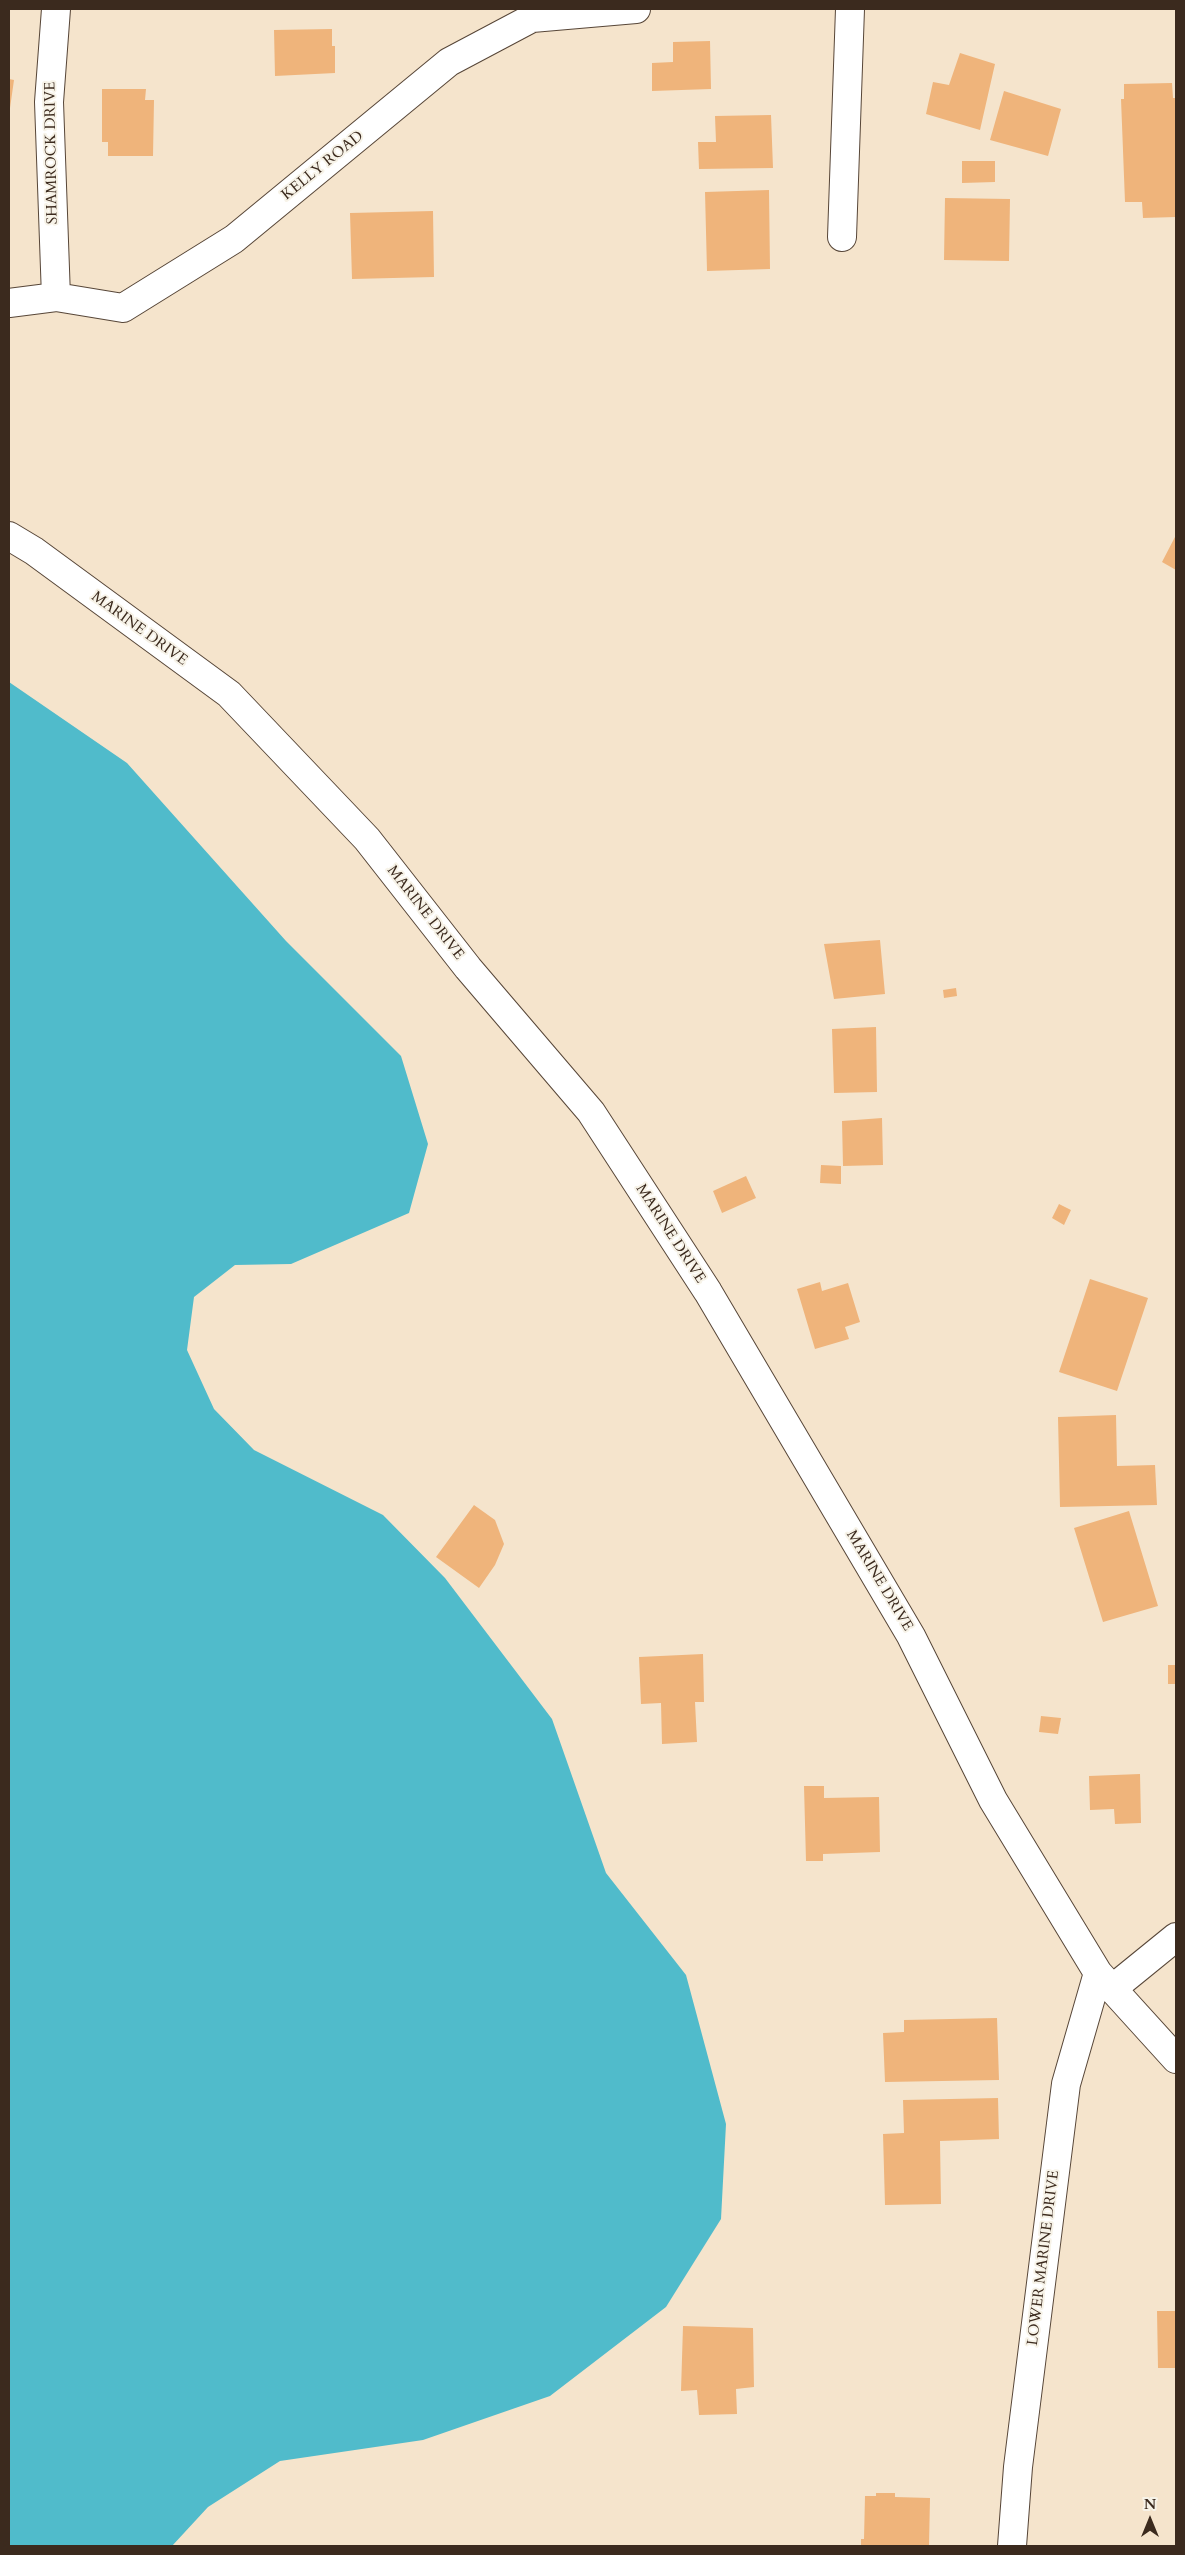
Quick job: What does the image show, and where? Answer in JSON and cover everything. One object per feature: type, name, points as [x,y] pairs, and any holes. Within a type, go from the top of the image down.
[{"type":"street","name":"SHAMROCK DRIVE","points":[[56,9],[49,102],[56,297]]},
{"type":"street","name":"KELLY ROAD","points":[[9,303],[56,297],[123,308],[234,239],[449,62],[508,20],[636,9]]},
{"type":"street","points":[[842,237],[850,9]]},
{"type":"street","name":"MARINE DRIVE","points":[[9,536],[34,551],[229,694],[367,839],[468,968],[590,1112],[708,1292],[911,1636],[993,1800],[1105,1981],[1176,2059]]},
{"type":"street","points":[[1105,1981],[1176,1937]]},
{"type":"street","name":"LOWER MARINE DRIVE","points":[[1012,2546],[1018,2467],[1066,2084],[1105,1981]]},
{"type":"water","points":[[9,682],[127,763],[286,941],[401,1056],[428,1144],[409,1213],[291,1264],[235,1265],[194,1297],[187,1350],[214,1409],[254,1450],[383,1515],[445,1578],[552,1719],[606,1873],[686,1975],[726,2124],[721,2219],[666,2307],[550,2396],[423,2440],[280,2461],[208,2507],[172,2546],[9,2546]]},
{"type":"building","points":[[332,29],[332,46],[335,46],[335,73],[275,76],[274,30]]},
{"type":"building","points":[[710,41],[711,89],[652,91],[652,63],[673,62],[673,42]]},
{"type":"building","points":[[960,53],[995,64],[980,130],[926,114],[933,82],[949,85]]},
{"type":"building","points":[[9,79],[14,80],[10,108],[9,108]]},
{"type":"building","points":[[1172,83],[1173,98],[1176,98],[1176,217],[1143,218],[1142,202],[1125,202],[1121,99],[1124,99],[1124,84]]},
{"type":"building","points":[[102,89],[146,89],[145,100],[154,100],[153,156],[108,156],[108,142],[102,142]]},
{"type":"building","points":[[1004,91],[1061,109],[1048,156],[990,140]]},
{"type":"building","points":[[771,115],[773,168],[699,169],[698,142],[716,142],[715,116]]},
{"type":"building","points":[[962,161],[995,161],[995,182],[962,183]]},
{"type":"building","points":[[769,190],[770,269],[707,271],[705,192]]},
{"type":"building","points":[[945,198],[1010,199],[1009,261],[944,260]]},
{"type":"building","points":[[433,211],[434,277],[352,279],[350,213]]},
{"type":"building","points":[[1176,535],[1176,570],[1162,562]]},
{"type":"building","points":[[880,940],[885,994],[834,999],[824,944]]},
{"type":"building","points":[[956,988],[957,996],[944,998],[943,990]]},
{"type":"building","points":[[876,1027],[877,1092],[834,1093],[832,1029]]},
{"type":"building","points":[[882,1118],[883,1165],[843,1166],[842,1121]]},
{"type":"building","points":[[821,1165],[841,1166],[841,1184],[820,1183]]},
{"type":"building","points":[[746,1176],[756,1198],[722,1213],[713,1191]]},
{"type":"building","points":[[1059,1204],[1071,1210],[1064,1225],[1052,1218]]},
{"type":"building","points":[[1090,1279],[1148,1298],[1117,1391],[1059,1372]]},
{"type":"building","points":[[820,1282],[822,1291],[848,1283],[860,1322],[845,1327],[849,1339],[815,1349],[797,1289]]},
{"type":"building","points":[[1116,1415],[1117,1466],[1155,1465],[1157,1505],[1060,1507],[1058,1417]]},
{"type":"building","points":[[474,1505],[495,1520],[504,1544],[495,1565],[479,1588],[436,1557]]},
{"type":"building","points":[[1129,1511],[1158,1606],[1103,1622],[1074,1528]]},
{"type":"building","points":[[703,1654],[704,1702],[695,1702],[697,1742],[662,1744],[661,1703],[641,1704],[639,1657]]},
{"type":"building","points":[[1168,1665],[1176,1665],[1176,1684],[1168,1684]]},
{"type":"building","points":[[1041,1716],[1061,1718],[1058,1734],[1039,1732]]},
{"type":"building","points":[[1140,1774],[1141,1823],[1115,1824],[1114,1809],[1090,1810],[1089,1776]]},
{"type":"building","points":[[804,1786],[824,1786],[824,1798],[879,1797],[880,1852],[823,1854],[823,1861],[806,1861]]},
{"type":"building","points":[[997,2018],[999,2080],[885,2082],[883,2033],[904,2032],[904,2020]]},
{"type":"building","points":[[998,2098],[999,2139],[940,2141],[941,2204],[885,2205],[883,2134],[904,2133],[903,2100]]},
{"type":"building","points":[[1157,2311],[1176,2311],[1176,2368],[1158,2368]]},
{"type":"building","points":[[683,2326],[753,2328],[754,2387],[736,2389],[737,2414],[699,2415],[697,2390],[681,2391]]},
{"type":"building","points":[[876,2493],[895,2493],[895,2497],[930,2498],[929,2546],[861,2546],[861,2539],[864,2539],[865,2496],[876,2496]]}]
